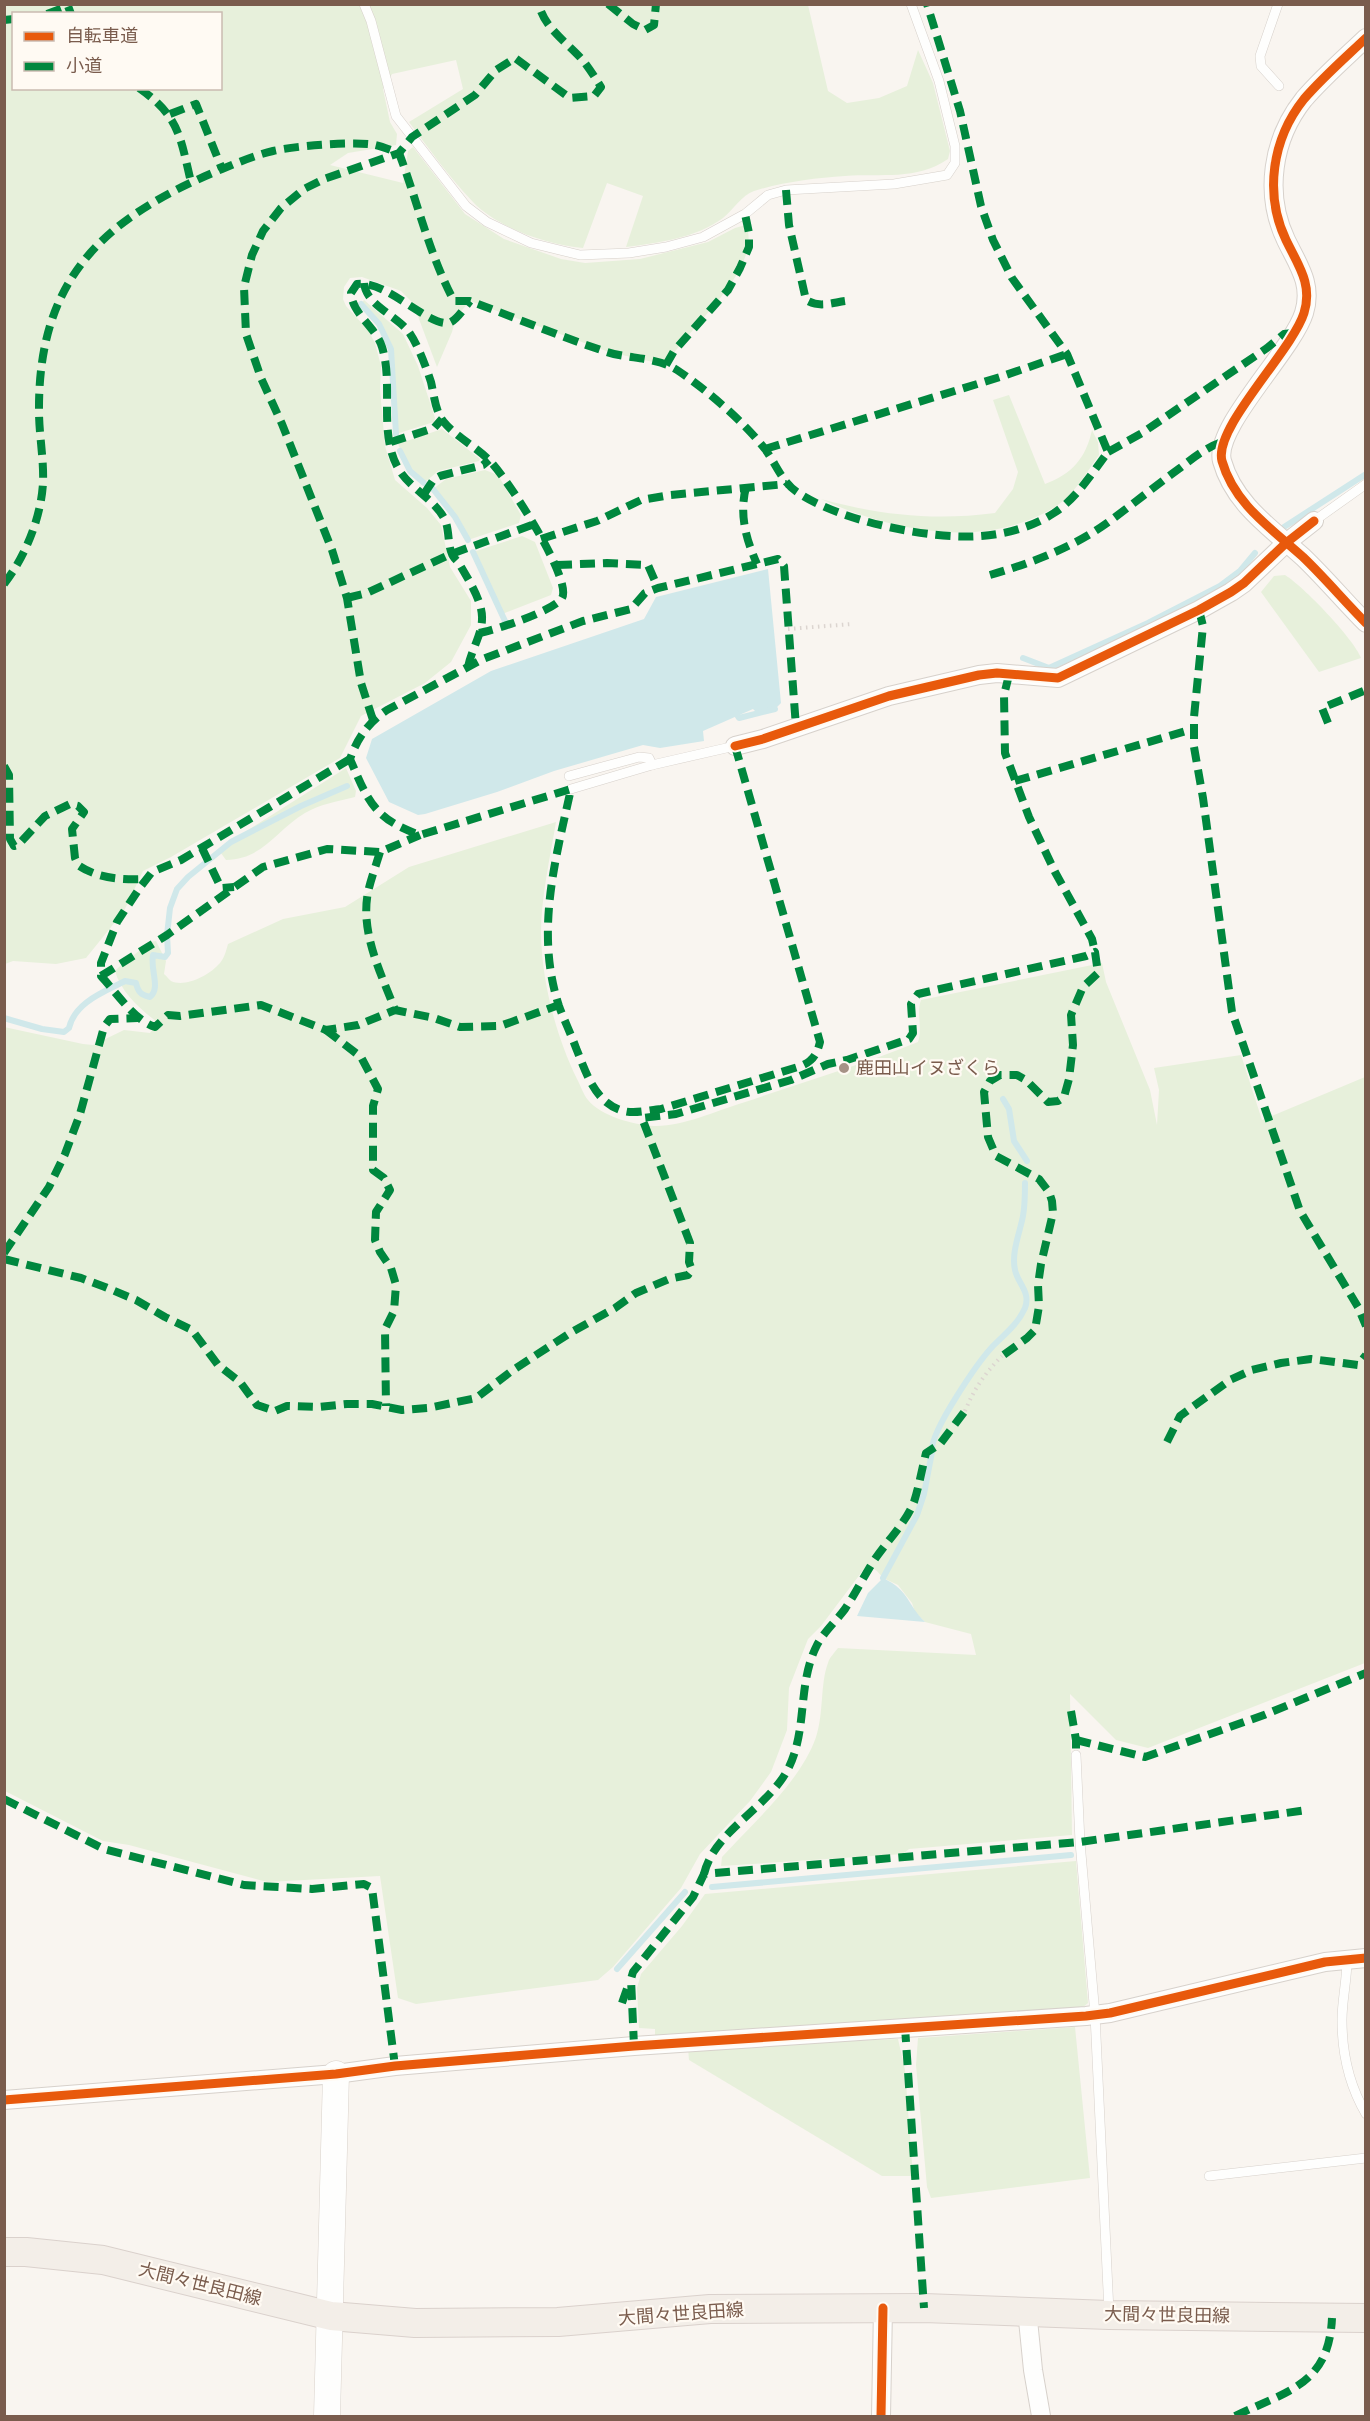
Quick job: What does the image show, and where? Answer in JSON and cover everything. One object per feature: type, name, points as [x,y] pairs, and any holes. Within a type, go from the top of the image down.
[{"type":"main road","name":"大間々世良田線","points":[[4,2252],[103,2260],[331,2316],[414,2323],[558,2322],[629,2318],[711,2309],[883,2308],[1365,2318]]},
{"type":"street","points":[[1365,38],[1304,100],[1294,113],[1281,141],[1274,167],[1273,194],[1282,232],[1305,278],[1307,296],[1305,308],[1295,333],[1241,410],[1222,442],[1221,458],[1229,481],[1252,512],[1304,559],[1365,623]]},
{"type":"street","points":[[735,746],[763,739],[889,696],[979,675],[997,673],[1058,678],[1199,610],[1231,592],[1314,521]]},
{"type":"street","points":[[4,2100],[336,2074],[394,2066],[634,2046],[1095,2015],[1325,1962],[1365,1958]]},
{"type":"street","points":[[327,2416],[336,2074]]},
{"type":"street","points":[[881,2416],[883,2308]]},
{"type":"street","points":[[1027,2310],[1041,2416]]},
{"type":"lane","points":[[364,4],[371,21],[396,117],[466,206],[487,222],[531,243],[580,255],[602,255],[666,247],[703,237],[744,214],[768,195],[786,190],[894,184],[947,175],[955,164],[955,146],[939,81],[911,4]]},
{"type":"lane","points":[[1278,4],[1260,56],[1261,66],[1278,86]]},
{"type":"lane","points":[[1314,521],[1365,484]]},
{"type":"lane","points":[[571,789],[652,765],[735,746]]},
{"type":"lane","points":[[569,776],[639,757],[649,758],[652,765]]},
{"type":"lane","points":[[1076,1755],[1080,1842],[1095,2015],[1109,2314]]},
{"type":"lane","points":[[1347,1960],[1342,2020],[1343,2038],[1350,2084],[1365,2114]]},
{"type":"lane","points":[[1209,2176],[1365,2158]]},
{"type":"path","points":[[788,629],[852,624]]},
{"type":"path","points":[[965,1411],[985,1372],[1002,1356]]},
{"type":"green space","points":[[4,5],[808,5],[828,91],[847,103],[879,98],[907,86],[918,50],[933,83],[950,151],[948,159],[924,171],[898,175],[822,178],[754,191],[742,199],[723,218],[701,230],[664,241],[626,247],[643,196],[607,183],[583,248],[524,234],[483,211],[456,183],[409,122],[463,89],[456,60],[392,74],[383,89],[390,122],[397,134],[396,145],[348,153],[330,165],[403,183],[408,151],[413,147],[465,214],[504,239],[561,259],[585,263],[640,259],[708,242],[746,225],[749,242],[744,260],[720,298],[666,365],[609,352],[470,301],[456,317],[437,367],[413,303],[401,291],[362,277],[350,278],[344,287],[343,299],[346,306],[368,330],[375,343],[381,366],[380,389],[385,446],[395,480],[427,508],[441,525],[450,567],[471,601],[471,625],[451,662],[425,683],[361,716],[340,758],[143,871],[124,911],[86,958],[56,964],[13,961],[5,964]]},
{"type":"green space","points":[[364,300],[403,334],[418,366],[435,418],[434,422],[396,434],[391,349],[379,324],[361,304]]},
{"type":"green space","points":[[1009,395],[1045,484],[1063,475],[1076,464],[1086,449],[1092,430],[1098,442],[1099,455],[1074,490],[1055,507],[1028,521],[999,529],[938,532],[877,520],[821,499],[885,513],[907,515],[950,516],[995,513],[1013,489],[1018,472],[993,400]]},
{"type":"green space","points":[[442,429],[480,459],[438,471],[424,483],[410,471],[398,444]]},
{"type":"green space","points":[[485,470],[498,475],[521,515],[519,523],[468,540],[455,517],[433,489],[446,479]]},
{"type":"green space","points":[[522,536],[535,542],[553,588],[551,595],[502,614],[473,552]]},
{"type":"green space","points":[[1285,575],[1327,613],[1361,658],[1319,672],[1261,592],[1274,576]]},
{"type":"green space","points":[[346,768],[356,791],[355,797],[323,805],[305,813],[250,855],[226,860],[218,849]]},
{"type":"green space","points":[[556,822],[541,920],[542,953],[547,990],[569,1062],[585,1095],[594,1106],[618,1119],[637,1124],[664,1126],[698,1118],[918,1042],[921,1000],[1102,963],[1106,982],[1150,1090],[1157,1125],[1159,1090],[1154,1068],[1241,1055],[1262,1120],[1365,1077],[1365,1663],[1148,1748],[1116,1740],[1070,1694],[1072,1835],[909,1849],[903,1854],[721,1866],[722,1857],[775,1801],[809,1753],[818,1728],[826,1671],[830,1659],[838,1648],[976,1655],[971,1634],[925,1622],[915,1612],[912,1603],[898,1585],[883,1578],[867,1565],[821,1626],[808,1639],[789,1688],[787,1730],[771,1772],[750,1801],[700,1854],[681,1888],[613,1967],[598,1980],[416,2004],[398,1998],[380,1876],[267,1882],[129,1845],[103,1841],[5,1791],[4,1027],[93,1045],[124,1030],[150,1033],[157,1022],[126,993],[115,971],[146,943],[156,941],[166,961],[164,974],[170,980],[177,983],[190,982],[209,973],[218,965],[228,944],[283,919],[345,907],[409,867]]},
{"type":"green space","points":[[1076,1861],[1088,2003],[1082,2008],[655,2039],[655,2029],[639,2028],[637,1988],[641,1974],[682,1926],[705,1894]]},
{"type":"green space","points":[[1075,2027],[1090,2178],[931,2198],[927,2187],[916,2065],[918,2038]]},
{"type":"green space","points":[[898,2039],[905,2070],[913,2176],[882,2176],[689,2060],[688,2048]]},
{"type":"water","points":[[768,569],[781,703],[775,709],[756,712],[753,709],[703,731],[704,741],[660,748],[643,745],[554,771],[497,792],[425,814],[418,815],[389,802],[366,758],[372,739],[491,671],[644,619],[656,597]]},
{"type":"water","points":[[883,1578],[903,1593],[925,1622],[857,1616],[868,1593]]},
{"type":"waterway","points":[[361,304],[379,324],[391,349],[396,434]]},
{"type":"waterway","points":[[400,451],[410,471],[424,483]]},
{"type":"waterway","points":[[1284,527],[1366,474]]},
{"type":"waterway","points":[[433,489],[455,517],[468,540]]},
{"type":"waterway","points":[[473,552],[505,621]]},
{"type":"waterway","points":[[1023,658],[1049,668],[1148,623],[1220,586],[1240,571],[1255,553]]},
{"type":"waterway","points":[[734,710],[739,718],[775,709]]},
{"type":"waterway","points":[[4,1018],[42,1029],[64,1032],[69,1028],[77,1011],[91,999],[125,981],[136,983],[140,993],[150,997],[155,989],[153,955],[165,957],[168,953],[170,908],[177,889],[188,877],[231,842],[301,806],[347,786]]},
{"type":"waterway","points":[[1003,1099],[1009,1109],[1014,1141],[1027,1161]]},
{"type":"waterway","points":[[883,1578],[917,1515],[924,1494],[933,1443],[946,1414],[977,1367],[993,1346],[1015,1324],[1025,1308],[1026,1297],[1014,1263],[1024,1212],[1025,1183]]},
{"type":"waterway","points":[[712,1887],[1071,1855]]},
{"type":"waterway","points":[[617,1969],[685,1892]]},
{"type":"marked path","points":[[373,720],[361,683],[347,598],[332,550],[282,424],[261,378],[246,334],[244,287],[252,255],[263,231],[281,208],[304,189],[324,179],[399,153],[412,137],[475,95],[496,70],[515,58],[570,98],[594,96],[601,87],[585,63],[546,21],[539,4]]},
{"type":"marked path","points":[[608,4],[633,24],[645,30],[654,25],[656,4]]},
{"type":"marked path","points":[[4,584],[19,562],[31,536],[42,496],[39,411],[42,364],[51,323],[66,288],[86,258],[112,231],[144,208],[181,188],[260,155],[282,149],[321,145],[369,144],[399,153],[431,247],[454,301],[470,301],[607,352],[652,360],[677,370],[712,396],[735,417],[765,449],[787,483],[797,492],[815,502],[860,520],[937,535],[1000,534],[1028,526],[1054,513],[1077,493],[1108,452],[1067,354],[1012,278],[993,240],[981,206],[960,111],[927,4]]},
{"type":"marked path","points":[[52,12],[68,6],[70,12]]},
{"type":"marked path","points":[[4,20],[12,19]]},
{"type":"marked path","points":[[142,90],[171,119],[181,140],[191,182]]},
{"type":"marked path","points":[[170,114],[196,104],[222,169]]},
{"type":"marked path","points":[[786,190],[789,225],[806,300],[820,304],[845,301]]},
{"type":"marked path","points":[[666,365],[674,351],[728,290],[740,268],[749,247],[745,214]]},
{"type":"marked path","points":[[364,283],[370,298],[409,332],[427,370],[440,417],[453,431],[489,460],[509,485],[548,550],[563,587],[562,598],[548,609],[479,633]]},
{"type":"marked path","points":[[468,667],[482,625],[482,612],[478,598],[453,555],[444,518],[403,475],[392,454],[387,424],[387,377],[382,347],[375,333],[355,307],[351,293],[357,284],[369,285],[395,296],[421,313],[443,323],[454,320],[470,301]]},
{"type":"marked path","points":[[1108,452],[1142,433],[1284,334],[1292,333]]},
{"type":"marked path","points":[[765,449],[1000,377],[1067,354]]},
{"type":"marked path","points":[[391,442],[434,428],[442,419]]},
{"type":"marked path","points":[[990,575],[1036,560],[1094,532],[1195,457],[1222,442]]},
{"type":"marked path","points":[[424,494],[434,479],[483,465],[489,460]]},
{"type":"marked path","points":[[541,539],[597,521],[641,500],[670,495],[787,484]]},
{"type":"marked path","points":[[746,487],[743,507],[745,527],[757,564]]},
{"type":"marked path","points":[[347,598],[367,593],[451,554],[532,525]]},
{"type":"marked path","points":[[735,746],[820,1042],[814,1057],[801,1066],[661,1109],[637,1112],[628,1112],[614,1107],[606,1102],[593,1086],[559,1006],[552,979],[548,951],[550,897],[571,789],[420,835],[392,822],[374,807],[350,759],[364,731],[380,715],[483,659],[583,621],[631,609],[645,593],[658,588],[778,559],[784,566],[796,727]]},
{"type":"marked path","points":[[557,565],[607,563],[648,565],[658,588]]},
{"type":"marked path","points":[[1199,610],[1203,626],[1194,717],[1194,747],[1232,1012],[1300,1211],[1358,1307],[1366,1326]]},
{"type":"marked path","points":[[1009,675],[1004,695],[1005,753],[1029,817],[1055,872],[1092,939],[1095,952]]},
{"type":"marked path","points":[[1328,723],[1322,708],[1366,690]]},
{"type":"marked path","points":[[1015,781],[1193,729]]},
{"type":"marked path","points":[[350,759],[181,860],[152,872],[117,922],[101,963],[101,976],[140,1019],[155,1027],[168,1015],[180,1016],[261,1005],[326,1030],[358,1025],[395,1010]]},
{"type":"marked path","points":[[4,766],[9,775],[10,839],[14,846],[18,845],[45,816],[70,804],[78,806],[84,812],[72,829],[75,858],[78,865],[111,878],[146,879]]},
{"type":"marked path","points":[[101,976],[167,935],[263,867],[327,849],[380,852],[420,835]]},
{"type":"marked path","points":[[202,848],[221,888],[234,887]]},
{"type":"marked path","points":[[380,852],[368,892],[367,923],[373,952],[395,1010],[434,1018],[460,1027],[500,1026],[559,1005]]},
{"type":"marked path","points":[[4,1259],[81,1278],[105,1287],[136,1300],[192,1330],[218,1365],[240,1382],[257,1405],[275,1411],[287,1406],[318,1407],[347,1404],[372,1404],[402,1410],[428,1408],[476,1398],[513,1370],[636,1293],[669,1279],[688,1275],[692,1270],[689,1262],[690,1243],[642,1118],[676,1114],[791,1080],[828,1064],[909,1039],[913,1033],[911,1004],[918,994],[1086,956],[1095,952],[1098,973],[1083,987],[1071,1015],[1073,1045],[1069,1079],[1064,1097],[1058,1101],[1048,1102],[1026,1080],[1017,1075],[1000,1075],[990,1081],[984,1092],[988,1137],[996,1156],[1039,1179],[1049,1192],[1053,1213],[1041,1264],[1038,1285],[1039,1306],[1035,1330],[1002,1356]]},
{"type":"marked path","points":[[4,1253],[49,1187],[65,1154],[80,1114],[104,1027],[110,1019],[138,1018]]},
{"type":"marked path","points":[[326,1030],[361,1057],[378,1089],[373,1106],[373,1170],[384,1178],[390,1190],[376,1212],[375,1240],[391,1268],[396,1285],[394,1311],[385,1329],[386,1406]]},
{"type":"marked path","points":[[1167,1442],[1180,1416],[1230,1380],[1252,1370],[1311,1359],[1358,1365],[1366,1355]]},
{"type":"marked path","points":[[704,1874],[719,1845],[768,1796],[788,1769],[798,1739],[807,1675],[817,1645],[845,1609],[873,1562],[910,1510],[916,1496],[926,1453],[940,1444],[965,1411]]},
{"type":"marked path","points":[[1076,1740],[1145,1757],[1264,1715],[1366,1673]]},
{"type":"marked path","points":[[1071,1711],[1076,1755]]},
{"type":"marked path","points":[[4,1799],[104,1849],[244,1885],[312,1889],[364,1884],[372,1888],[395,2066]]},
{"type":"marked path","points":[[634,2046],[631,1979],[633,1972],[693,1897],[704,1874],[1080,1842],[1307,1810]]},
{"type":"marked path","points":[[622,2003],[629,1983]]},
{"type":"marked path","points":[[905,2027],[924,2308]]},
{"type":"marked path","points":[[1235,2416],[1288,2392],[1314,2372],[1323,2358],[1329,2340],[1332,2318]]},
{"type":"cycle path","points":[[1366,38],[1304,99],[1293,115],[1278,149],[1275,167],[1275,204],[1286,240],[1303,275],[1307,293],[1306,303],[1297,329],[1241,410],[1229,429],[1222,447],[1222,461],[1228,476],[1245,503],[1255,515],[1303,557],[1366,623]]},
{"type":"cycle path","points":[[735,746],[763,739],[889,696],[979,675],[997,673],[1058,678],[1199,610],[1231,592],[1314,521]]},
{"type":"cycle path","points":[[4,2100],[336,2074],[395,2066],[634,2046],[1086,2016],[1110,2013],[1325,1962],[1366,1958]]},
{"type":"cycle path","points":[[881,2416],[883,2308]]},
{"type":"place","name":"鹿田山イヌざくら","points":[[844,1068]]}]
